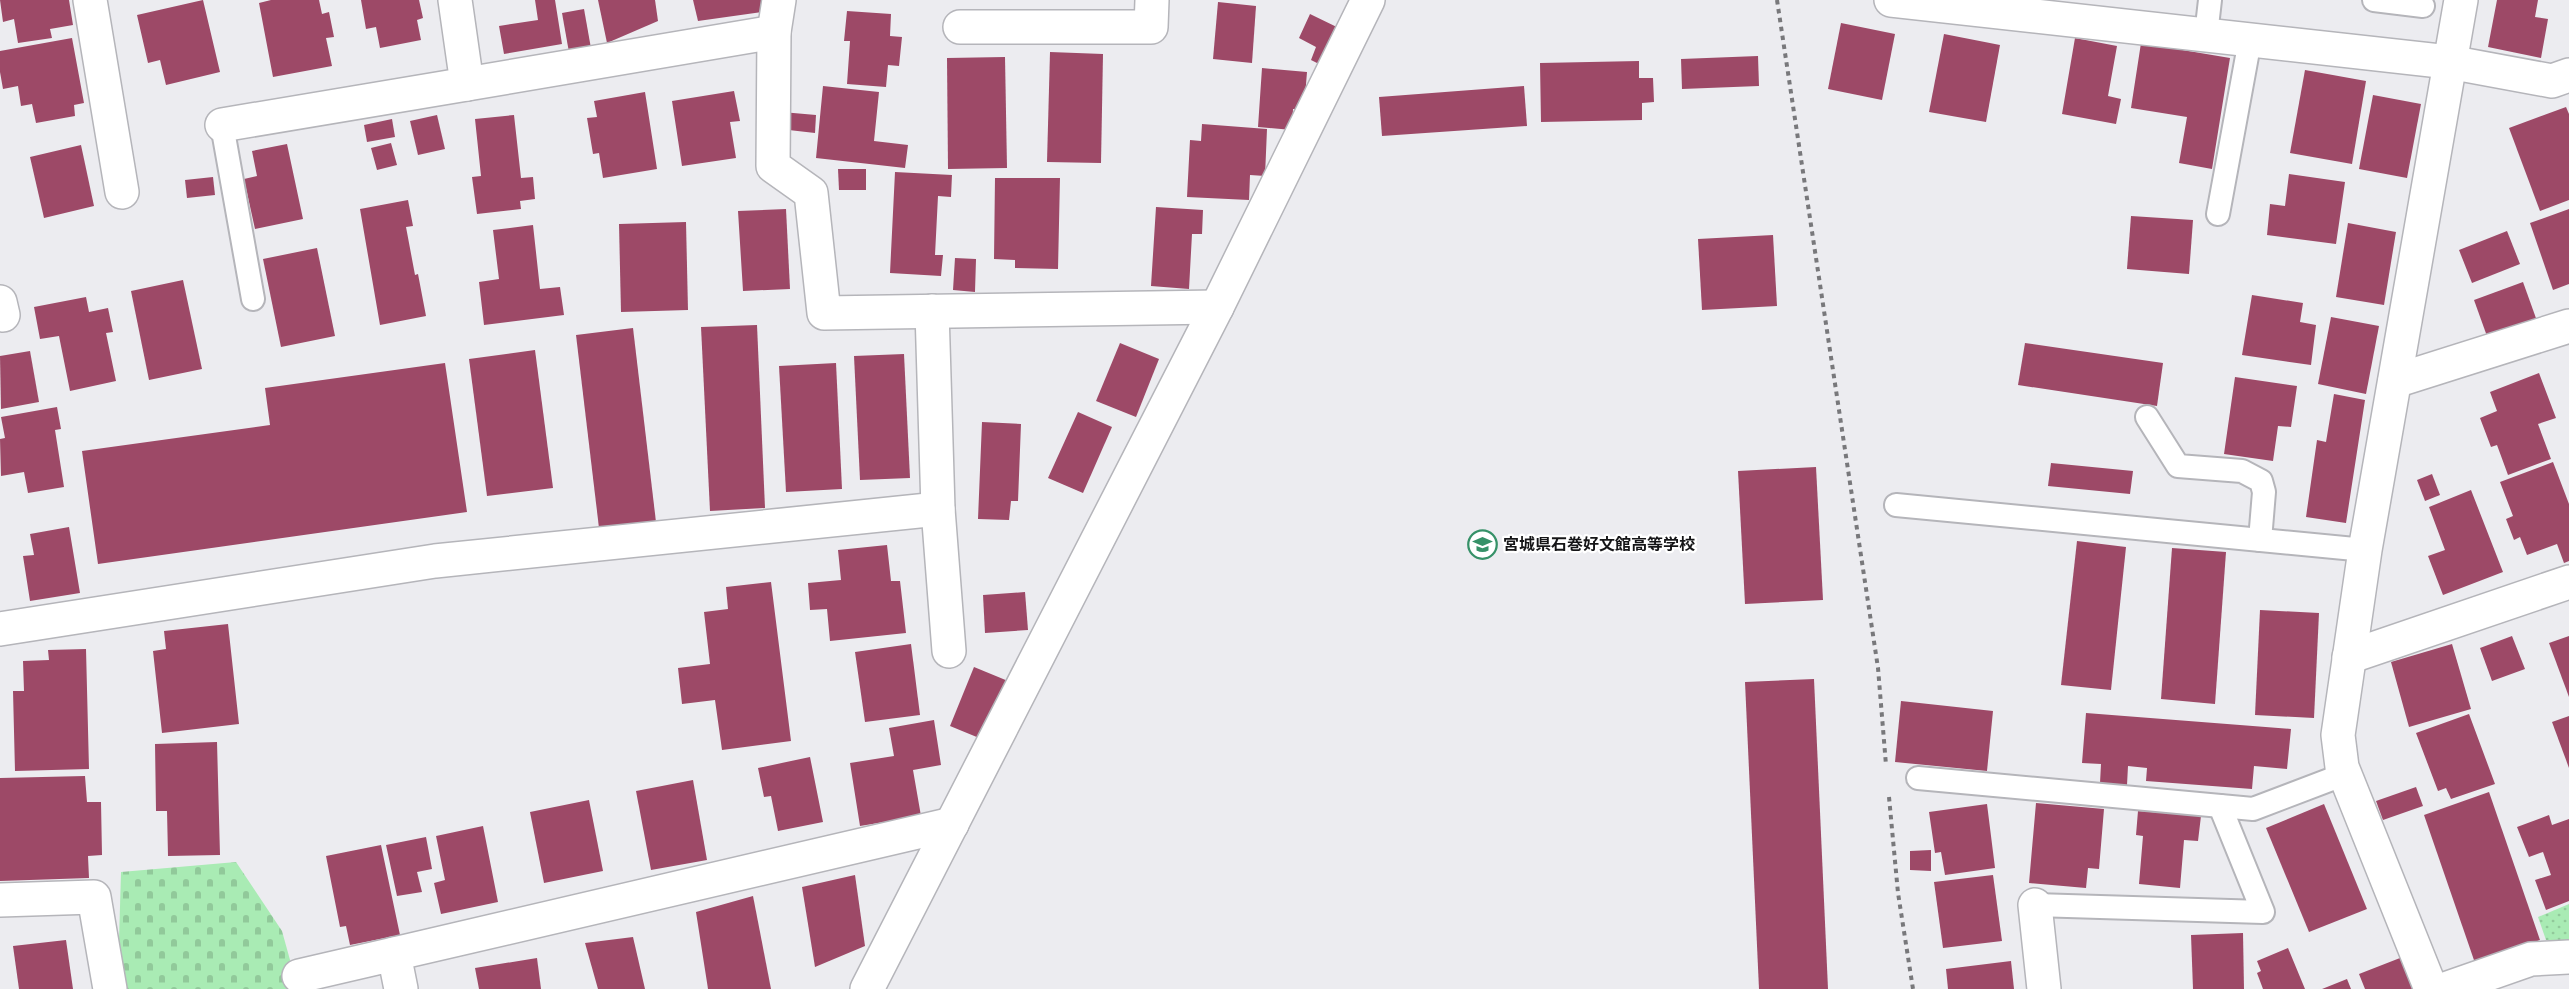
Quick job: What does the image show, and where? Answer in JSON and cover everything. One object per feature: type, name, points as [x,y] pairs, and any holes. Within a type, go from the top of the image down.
[{"type":"street","points":[[90,0],[122,192]]},
{"type":"street","points":[[454,0],[467,84]]},
{"type":"street","points":[[779,0],[774,32],[772,166],[811,193],[824,314],[1217,307]]},
{"type":"street","points":[[960,27],[1151,27],[1152,0]]},
{"type":"street","points":[[867,989],[1217,307],[1368,0]]},
{"type":"street","points":[[2432,989],[2345,774],[2338,735],[2365,550],[2461,0]]},
{"type":"street","points":[[1897,1],[2449,62],[2552,81],[2569,75]]},
{"type":"street","points":[[222,125],[774,32]]},
{"type":"street","points":[[932,311],[938,509],[949,651]]},
{"type":"street","points":[[2395,381],[2569,326]]},
{"type":"street","points":[[0,629],[435,561],[938,509]]},
{"type":"street","points":[[2349,657],[2569,582]]},
{"type":"street","points":[[299,976],[952,824]]},
{"type":"street","points":[[0,900],[94,897],[110,989]]},
{"type":"street","points":[[2035,905],[2044,989]]},
{"type":"street","points":[[394,954],[401,989]]},
{"type":"street","points":[[2445,989],[2531,959],[2569,957]]},
{"type":"lane","points":[[2206,35],[2210,0]]},
{"type":"lane","points":[[2374,0],[2423,6]]},
{"type":"lane","points":[[2218,214],[2250,40]]},
{"type":"lane","points":[[222,125],[253,298]]},
{"type":"lane","points":[[2148,417],[2178,465],[2242,471],[2261,481],[2264,492],[2260,540]]},
{"type":"lane","points":[[1896,504],[2365,550]]},
{"type":"lane","points":[[1918,778],[2253,809],[2345,774]]},
{"type":"lane","points":[[2035,905],[2263,912],[2220,806]]},
{"type":"path","points":[[1778,0],[1878,668],[1887,775]]},
{"type":"path","points":[[1888,787],[1898,893],[1913,989]]},
{"type":"green space","points":[[236,862],[282,931],[298,989],[120,989],[118,975],[121,872]]},
{"type":"green space","points":[[2569,904],[2569,940],[2546,940],[2538,917]]},
{"type":"building","points":[[0,0],[69,0],[73,25],[50,29],[52,38],[18,43],[14,19],[3,22]]},
{"type":"building","points":[[203,0],[220,72],[166,85],[160,60],[148,63],[137,15]]},
{"type":"building","points":[[271,0],[319,0],[322,14],[329,12],[334,37],[326,38],[332,66],[273,77],[259,3]]},
{"type":"building","points":[[361,0],[419,0],[423,18],[417,20],[421,40],[380,48],[376,27],[366,29]]},
{"type":"building","points":[[535,0],[555,0],[562,44],[504,54],[499,26],[538,20]]},
{"type":"building","points":[[598,0],[655,0],[658,21],[607,43]]},
{"type":"building","points":[[693,0],[763,0],[762,12],[698,21]]},
{"type":"building","points":[[2497,0],[2538,0],[2535,17],[2548,19],[2541,58],[2488,47]]},
{"type":"building","points":[[1218,2],[1256,6],[1252,63],[1213,59]]},
{"type":"building","points":[[584,9],[592,54],[570,58],[562,13]]},
{"type":"building","points":[[847,11],[891,14],[890,36],[902,37],[899,66],[888,65],[886,87],[847,84],[850,41],[844,41]]},
{"type":"building","points":[[1310,14],[1345,31],[1327,68],[1311,60],[1316,47],[1299,38]]},
{"type":"building","points":[[1841,23],[1895,34],[1882,100],[1828,89]]},
{"type":"building","points":[[1944,34],[2000,45],[1986,122],[1929,112]]},
{"type":"building","points":[[72,38],[84,103],[74,105],[75,116],[36,123],[32,104],[21,106],[18,86],[3,89],[0,51]]},
{"type":"building","points":[[2075,38],[2117,46],[2108,96],[2121,99],[2116,124],[2062,114]]},
{"type":"building","points":[[2141,43],[2230,58],[2212,169],[2179,163],[2187,117],[2131,108]]},
{"type":"building","points":[[1050,52],[1103,54],[1101,163],[1047,162]]},
{"type":"building","points":[[1758,56],[1759,86],[1682,89],[1681,59]]},
{"type":"building","points":[[1005,57],[1007,168],[948,169],[947,58]]},
{"type":"building","points":[[1639,61],[1639,78],[1653,78],[1654,102],[1642,103],[1642,120],[1541,122],[1540,63]]},
{"type":"building","points":[[1262,68],[1307,72],[1304,109],[1293,109],[1292,130],[1258,127]]},
{"type":"building","points":[[2305,70],[2366,81],[2352,164],[2290,153]]},
{"type":"building","points":[[823,86],[879,92],[874,141],[908,145],[905,168],[816,158]]},
{"type":"building","points":[[1524,86],[1527,126],[1382,136],[1379,97]]},
{"type":"building","points":[[734,91],[740,121],[730,122],[736,158],[682,166],[672,101]]},
{"type":"building","points":[[645,92],[657,169],[603,178],[599,153],[593,154],[587,118],[597,117],[594,101]]},
{"type":"building","points":[[2373,95],[2421,104],[2407,178],[2359,169]]},
{"type":"building","points":[[2566,107],[2569,114],[2569,200],[2540,211],[2509,128]]},
{"type":"building","points":[[782,112],[816,115],[815,133],[780,129]]},
{"type":"building","points":[[437,115],[445,149],[418,155],[410,121]]},
{"type":"building","points":[[514,115],[521,178],[533,177],[535,199],[520,201],[521,209],[477,214],[472,177],[481,176],[475,119]]},
{"type":"building","points":[[392,119],[395,137],[367,142],[364,125]]},
{"type":"building","points":[[1202,124],[1267,129],[1265,176],[1250,175],[1249,200],[1187,197],[1190,140],[1201,141]]},
{"type":"building","points":[[391,143],[397,165],[377,170],[371,148]]},
{"type":"building","points":[[287,144],[303,219],[255,229],[244,179],[257,176],[252,151]]},
{"type":"building","points":[[81,145],[94,206],[44,218],[30,157]]},
{"type":"building","points":[[838,169],[866,169],[866,190],[839,190]]},
{"type":"building","points":[[895,172],[952,175],[951,197],[938,196],[935,255],[943,255],[941,276],[890,273]]},
{"type":"building","points":[[2289,174],[2345,182],[2336,244],[2267,235],[2270,204],[2285,206]]},
{"type":"building","points":[[213,177],[215,195],[187,198],[185,180]]},
{"type":"building","points":[[995,178],[1060,178],[1058,269],[1015,268],[1015,260],[994,259]]},
{"type":"building","points":[[408,200],[413,226],[406,227],[426,316],[380,325],[360,209]]},
{"type":"building","points":[[1156,207],[1203,210],[1202,234],[1192,234],[1189,289],[1151,286]]},
{"type":"building","points":[[786,209],[790,289],[743,291],[738,211]]},
{"type":"building","points":[[2569,209],[2569,284],[2553,290],[2530,223]]},
{"type":"building","points":[[2131,216],[2193,220],[2189,274],[2127,269]]},
{"type":"building","points":[[686,222],[688,310],[621,312],[619,224]]},
{"type":"building","points":[[2348,223],[2396,232],[2384,305],[2336,297]]},
{"type":"building","points":[[533,225],[540,289],[560,287],[564,315],[484,325],[479,282],[499,279],[493,230]]},
{"type":"building","points":[[2507,231],[2520,264],[2472,283],[2459,250]]},
{"type":"building","points":[[1773,235],[1777,306],[1702,310],[1698,239]]},
{"type":"building","points":[[317,248],[335,336],[281,347],[263,259]]},
{"type":"building","points":[[955,258],[976,259],[975,292],[953,290]]},
{"type":"building","points":[[183,280],[202,369],[149,380],[131,291]]},
{"type":"building","points":[[2523,282],[2537,321],[2488,339],[2474,300]]},
{"type":"building","points":[[2252,295],[2303,303],[2300,322],[2316,325],[2311,365],[2242,355]]},
{"type":"building","points":[[86,297],[89,312],[108,308],[113,332],[106,333],[116,381],[70,391],[59,336],[40,339],[34,307]]},
{"type":"building","points":[[2331,317],[2379,326],[2366,394],[2318,384]]},
{"type":"building","points":[[757,325],[765,508],[710,511],[701,327]]},
{"type":"building","points":[[633,328],[656,522],[599,528],[576,335]]},
{"type":"building","points":[[1120,343],[1159,359],[1136,417],[1096,401]]},
{"type":"building","points":[[2025,343],[2163,363],[2157,406],[2018,385]]},
{"type":"building","points":[[535,350],[553,488],[487,496],[469,359]]},
{"type":"building","points":[[30,351],[39,402],[1,409],[0,356]]},
{"type":"building","points":[[904,354],[910,478],[860,480],[854,356]]},
{"type":"building","points":[[445,363],[467,512],[98,564],[82,451],[270,425],[265,388]]},
{"type":"building","points":[[836,363],[842,489],[786,492],[779,366]]},
{"type":"building","points":[[2539,373],[2556,418],[2538,424],[2551,459],[2508,475],[2497,445],[2491,447],[2480,418],[2497,411],[2490,392]]},
{"type":"building","points":[[2235,377],[2297,386],[2291,427],[2278,426],[2273,461],[2224,454]]},
{"type":"building","points":[[2334,394],[2365,400],[2346,523],[2306,517],[2317,440],[2326,442]]},
{"type":"building","points":[[57,407],[61,429],[55,430],[64,487],[28,493],[24,472],[1,476],[0,439],[5,438],[1,417]]},
{"type":"building","points":[[1078,412],[1112,427],[1083,493],[1048,478]]},
{"type":"building","points":[[982,422],[1021,424],[1018,501],[1011,501],[1009,520],[978,519]]},
{"type":"building","points":[[2553,462],[2569,504],[2569,561],[2564,563],[2557,544],[2527,555],[2520,537],[2514,540],[2506,519],[2513,516],[2500,482]]},
{"type":"building","points":[[2051,463],[2133,471],[2130,494],[2048,486]]},
{"type":"building","points":[[1816,467],[1823,600],[1745,604],[1738,471]]},
{"type":"building","points":[[2432,474],[2440,495],[2425,501],[2417,480]]},
{"type":"building","points":[[2471,490],[2503,572],[2443,595],[2428,556],[2445,550],[2429,507]]},
{"type":"building","points":[[69,527],[80,593],[30,601],[23,556],[34,555],[30,534]]},
{"type":"building","points":[[2077,541],[2126,547],[2111,690],[2061,685]]},
{"type":"building","points":[[887,545],[891,581],[900,581],[906,633],[830,641],[827,609],[810,610],[808,583],[841,580],[838,550]]},
{"type":"building","points":[[2172,548],[2226,552],[2215,704],[2161,699]]},
{"type":"building","points":[[771,582],[791,741],[722,750],[715,700],[682,704],[678,668],[710,664],[704,612],[728,609],[726,587]]},
{"type":"building","points":[[1025,592],[1028,630],[985,633],[983,595]]},
{"type":"building","points":[[2260,610],[2319,613],[2314,718],[2255,715]]},
{"type":"building","points":[[228,624],[239,724],[162,733],[153,651],[166,649],[164,631]]},
{"type":"building","points":[[2512,636],[2525,669],[2492,681],[2480,648]]},
{"type":"building","points":[[2569,636],[2569,697],[2549,643]]},
{"type":"building","points":[[911,644],[920,715],[865,722],[855,652]]},
{"type":"building","points":[[2452,644],[2471,709],[2409,727],[2391,662]]},
{"type":"building","points":[[86,649],[89,769],[15,771],[13,691],[24,691],[23,661],[49,660],[48,650]]},
{"type":"building","points":[[974,667],[1008,681],[984,740],[950,726]]},
{"type":"building","points":[[1814,679],[1828,989],[1759,989],[1745,682]]},
{"type":"building","points":[[1901,701],[1993,711],[1987,771],[1895,762]]},
{"type":"building","points":[[2086,713],[2291,729],[2287,769],[2254,766],[2252,789],[2146,781],[2147,768],[2128,766],[2127,785],[2100,783],[2101,764],[2082,763]]},
{"type":"building","points":[[2469,714],[2495,784],[2451,799],[2446,788],[2438,791],[2416,733]]},
{"type":"building","points":[[2569,716],[2569,768],[2552,722]]},
{"type":"building","points":[[934,720],[941,765],[913,770],[921,816],[860,826],[850,763],[894,756],[889,728]]},
{"type":"building","points":[[217,742],[220,855],[168,856],[167,811],[156,811],[155,744]]},
{"type":"building","points":[[810,757],[823,822],[778,831],[771,796],[764,797],[758,768]]},
{"type":"building","points":[[85,776],[87,802],[101,802],[102,855],[88,856],[89,878],[0,881],[0,778]]},
{"type":"building","points":[[693,780],[707,860],[651,870],[636,791]]},
{"type":"building","points":[[2416,787],[2423,806],[2383,820],[2376,801]]},
{"type":"building","points":[[2489,792],[2540,940],[2475,963],[2424,815]]},
{"type":"building","points":[[589,800],[603,871],[544,883],[530,812]]},
{"type":"building","points":[[2036,803],[2104,809],[2099,869],[2088,868],[2086,888],[2029,883]]},
{"type":"building","points":[[1987,804],[1995,868],[1945,875],[1941,852],[1935,853],[1929,812]]},
{"type":"building","points":[[2324,804],[2367,909],[2309,932],[2266,828]]},
{"type":"building","points":[[2138,811],[2201,816],[2198,841],[2184,840],[2180,888],[2139,884],[2143,836],[2136,835]]},
{"type":"building","points":[[2549,815],[2552,825],[2569,819],[2569,901],[2546,910],[2535,880],[2551,875],[2543,852],[2529,857],[2517,827]]},
{"type":"building","points":[[483,826],[498,902],[441,914],[434,883],[445,880],[436,836]]},
{"type":"building","points":[[426,837],[432,869],[417,872],[422,892],[397,896],[386,845]]},
{"type":"building","points":[[381,845],[400,935],[350,945],[346,926],[340,927],[326,856]]},
{"type":"building","points":[[1931,850],[1931,871],[1910,870],[1910,851]]},
{"type":"building","points":[[855,875],[865,946],[815,967],[802,887]]},
{"type":"building","points":[[1993,875],[2002,941],[1943,948],[1934,882]]},
{"type":"building","points":[[753,896],[771,989],[708,989],[696,912]]},
{"type":"building","points":[[2243,933],[2244,989],[2193,989],[2191,935]]},
{"type":"building","points":[[633,937],[645,989],[598,989],[585,943]]},
{"type":"building","points":[[66,940],[73,989],[19,989],[13,946]]},
{"type":"building","points":[[2288,948],[2305,989],[2263,989],[2257,973],[2261,971],[2257,961]]},
{"type":"building","points":[[537,958],[541,989],[479,989],[475,968]]},
{"type":"building","points":[[2400,958],[2413,989],[2365,989],[2359,974]]},
{"type":"building","points":[[2011,961],[2014,989],[1948,989],[1946,969]]},
{"type":"building","points":[[2347,979],[2351,989],[2322,989]]},
{"type":"place","name":"宮城県石巻好文館高等学校","points":[[1482,544]]}]
